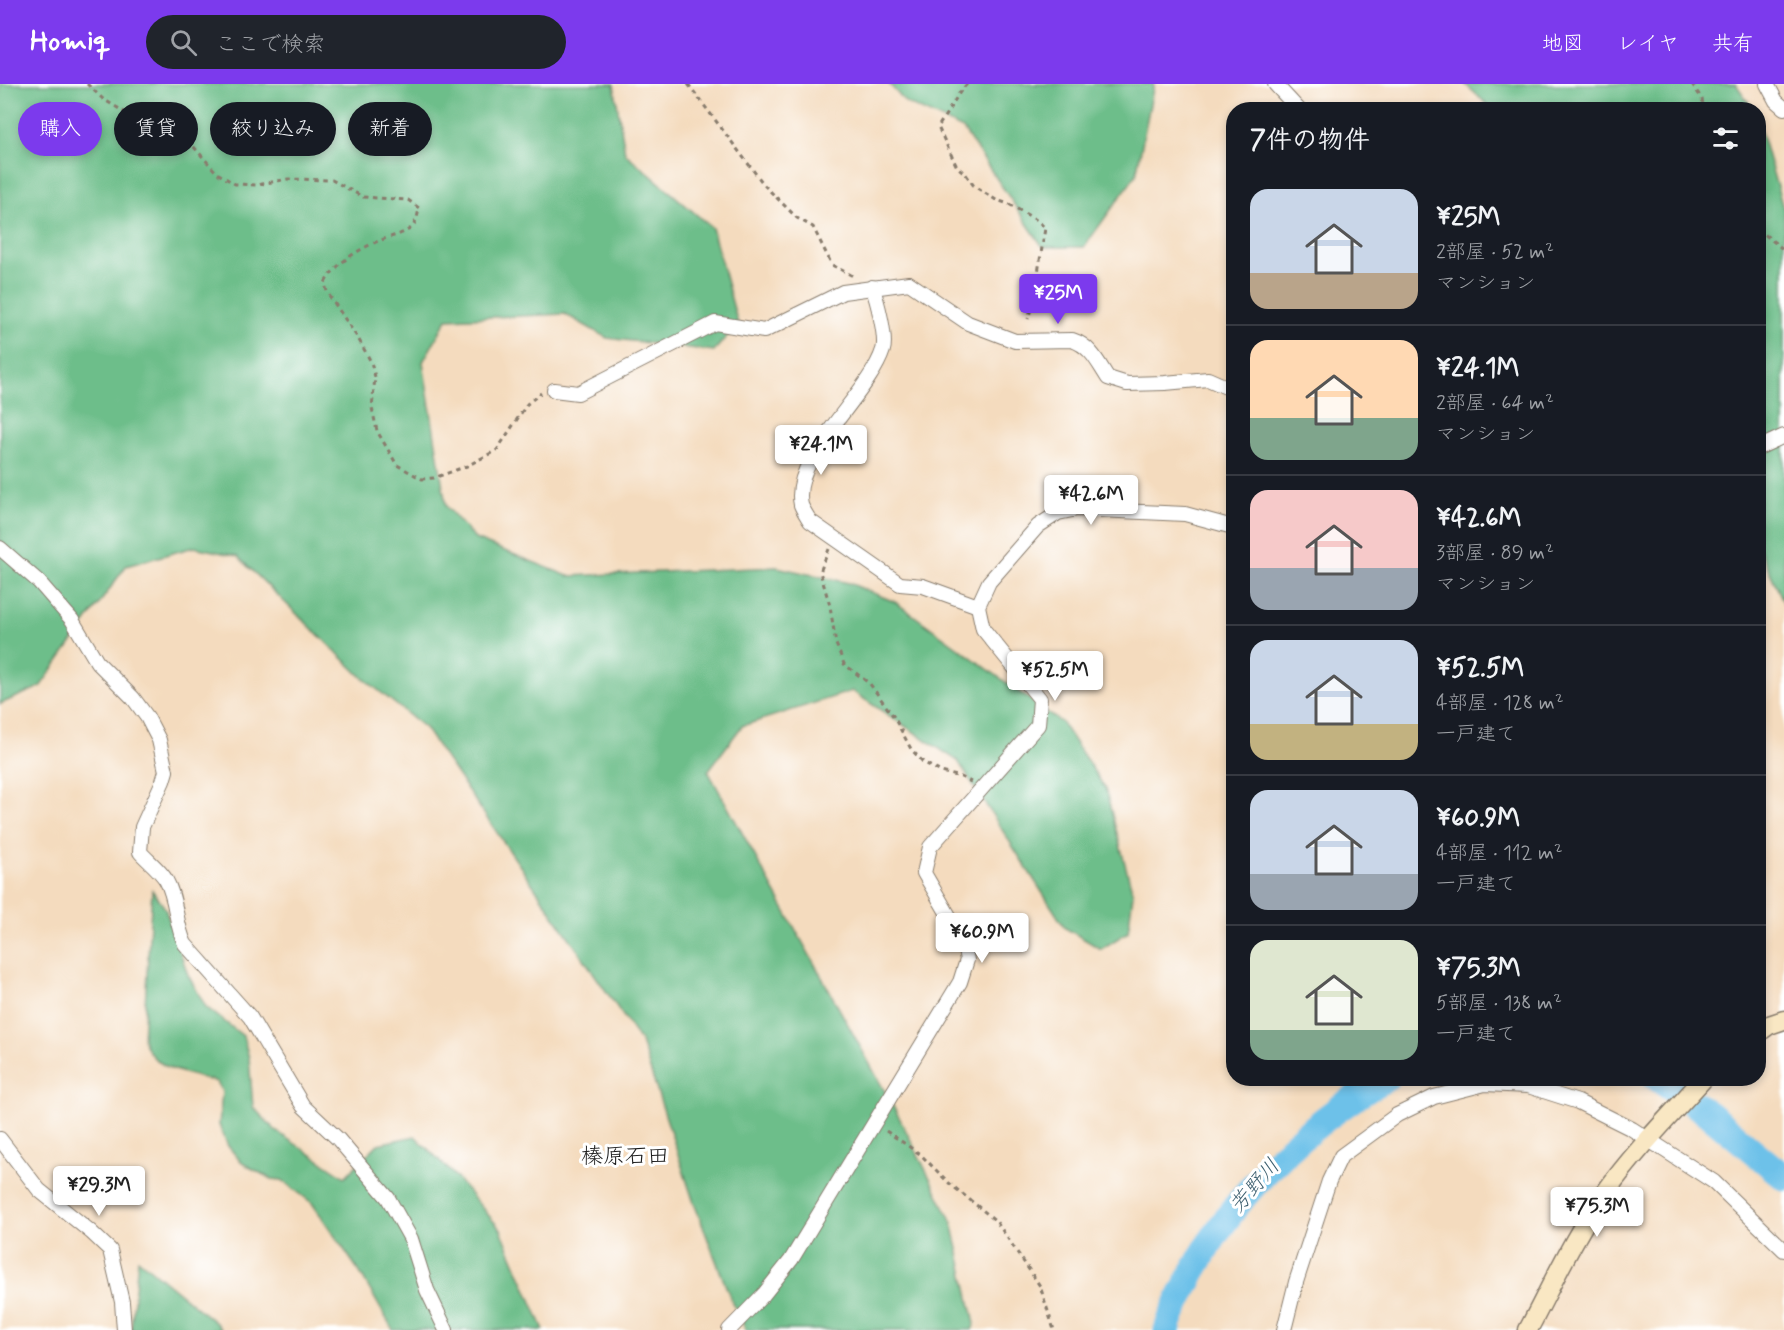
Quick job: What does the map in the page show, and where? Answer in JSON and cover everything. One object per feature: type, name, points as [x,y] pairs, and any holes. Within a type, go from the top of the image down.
[{"type":"street","points":[[1275,84],[1292,102]]},
{"type":"street","points":[[1767,84],[1776,101],[1784,108]]},
{"type":"street","points":[[554,390],[578,393],[715,323],[764,331],[843,292],[909,283],[968,323],[1015,341],[1072,340],[1078,342],[1089,349],[1108,378],[1127,384],[1208,379],[1226,387]]},
{"type":"street","points":[[872,287],[878,302],[885,347],[876,366],[810,460],[801,485],[801,505],[810,521],[822,531],[900,584],[923,586],[978,606]]},
{"type":"street","points":[[1766,444],[1784,436]]},
{"type":"street","points":[[729,1330],[764,1294],[791,1260],[960,982],[967,960],[963,940],[924,873],[930,848],[1038,725],[1040,699],[982,629],[978,606],[989,582],[1038,526],[1058,513],[1077,509],[1185,514],[1226,525]]},
{"type":"street","points":[[0,548],[46,589],[72,620],[97,662],[133,698],[147,717],[159,740],[166,771],[142,826],[140,852],[166,880],[185,944],[250,1017],[303,1106],[338,1139],[388,1198],[411,1239],[427,1290],[446,1330]]},
{"type":"street","points":[[1766,1027],[1784,1020]]},
{"type":"street","points":[[1284,1330],[1296,1282],[1329,1181],[1341,1156],[1397,1115],[1434,1097],[1477,1086]]},
{"type":"street","points":[[1527,1086],[1578,1102],[1650,1138],[1714,1182],[1784,1250]]},
{"type":"street","points":[[1528,1330],[1576,1237],[1607,1190],[1697,1086]]},
{"type":"street","points":[[0,1139],[39,1190],[92,1232],[110,1250],[122,1302],[124,1330]]},
{"type":"path","points":[[87,84],[103,99],[141,122],[185,137],[217,173],[236,184],[256,184],[288,179],[332,180],[363,196],[408,200],[419,208],[418,217],[413,226],[360,251],[329,275],[325,283],[327,292],[359,340],[370,362],[375,377],[372,408],[377,431],[397,465],[422,479],[434,478],[481,460],[497,450],[527,404],[541,393],[554,390]]},
{"type":"path","points":[[688,84],[765,186],[797,218],[813,227],[832,265],[872,287]]},
{"type":"path","points":[[967,84],[938,127],[957,166],[965,172],[974,186],[1038,221],[1045,228],[1034,299],[1028,320]]},
{"type":"path","points":[[1692,84],[1703,102]]},
{"type":"path","points":[[1766,235],[1784,250]]},
{"type":"path","points":[[822,531],[829,549],[820,572],[830,606],[836,644],[844,664],[870,684],[894,717],[911,749],[923,762],[941,772],[961,777],[982,790]]},
{"type":"path","points":[[875,1124],[920,1154],[949,1183],[996,1221],[1040,1286],[1054,1330]]},
{"type":"green space","points":[[0,84],[614,84],[625,153],[712,228],[738,324],[714,351],[607,338],[565,314],[447,319],[423,362],[446,506],[475,539],[568,576],[777,567],[849,583],[895,602],[1062,723],[1105,788],[1133,894],[1128,932],[1101,949],[1065,928],[958,761],[852,691],[742,726],[708,771],[899,1117],[952,1222],[975,1324],[972,1330],[746,1330],[730,1297],[694,1203],[641,1042],[425,728],[363,678],[237,556],[194,547],[126,566],[40,687],[0,704]]},
{"type":"green space","points":[[889,84],[1154,84],[1136,175],[1084,247],[1043,247],[963,129],[906,103]]},
{"type":"green space","points":[[1465,84],[1736,84],[1748,102],[1484,102]]},
{"type":"green space","points":[[1766,149],[1784,211],[1784,603],[1766,564]]},
{"type":"green space","points":[[152,890],[165,908],[188,975],[206,1007],[243,1036],[249,1058],[253,1107],[276,1131],[345,1177],[378,1144],[415,1136],[454,1175],[501,1230],[544,1330],[393,1330],[359,1271],[312,1203],[282,1180],[271,1179],[242,1163],[228,1146],[219,1125],[222,1092],[217,1082],[183,1073],[163,1064],[154,1058],[143,1039]]},
{"type":"green space","points":[[138,1259],[216,1323],[221,1330],[131,1330]]},
{"type":"waterway","name":"芳野川","points":[[1167,1330],[1177,1303],[1202,1255],[1245,1195],[1296,1143],[1325,1119],[1374,1086]]},
{"type":"waterway","name":"芳野川","points":[[1668,1086],[1710,1115],[1784,1177]]},
{"type":"district","name":"榛原石田","points":[[625,1157]]}]
